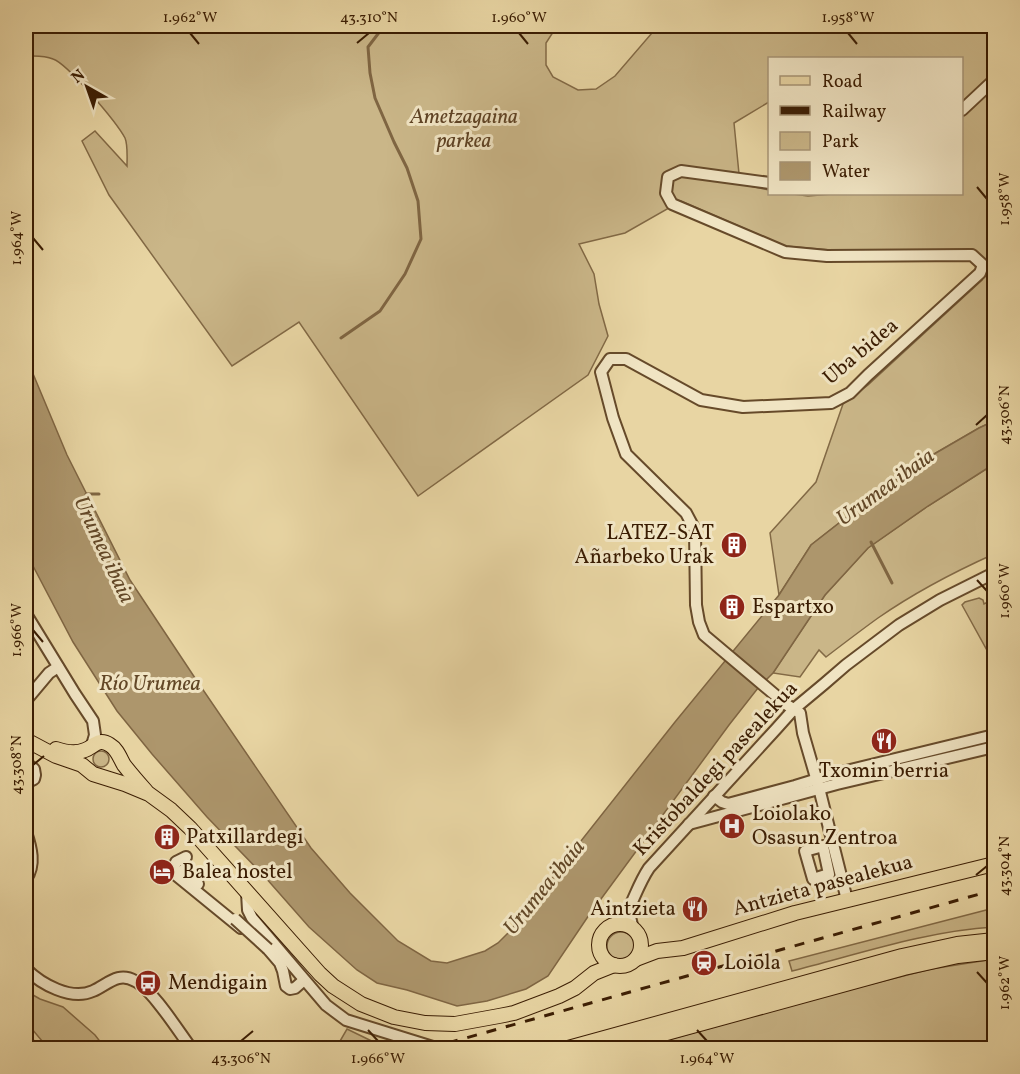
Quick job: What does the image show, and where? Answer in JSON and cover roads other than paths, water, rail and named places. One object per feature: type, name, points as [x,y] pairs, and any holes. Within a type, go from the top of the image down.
[{"type":"highway","points":[[26,1044],[29,1048]]},
{"type":"main road","points":[[26,732],[62,751],[75,752],[99,742],[107,743],[149,794],[186,823],[320,974],[333,986],[361,1004],[410,1021],[455,1024],[485,1020],[514,1013],[559,996],[575,988],[600,970],[614,965]]},
{"type":"main road","points":[[26,740],[56,756],[87,768],[93,774],[149,794]]},
{"type":"main road","points":[[87,768],[84,761],[90,747]]},
{"type":"main road","points":[[100,776],[105,776],[114,770],[118,762],[116,752]]},
{"type":"main road","name":"Antzieta pasealekua","points":[[636,959],[664,949],[683,948],[760,923],[994,864]]},
{"type":"main road","points":[[588,977],[600,950],[600,939],[610,927],[625,925],[650,944],[664,949]]},
{"type":"main road","points":[[600,950],[605,960],[614,965],[623,966],[632,963],[639,955],[641,945],[636,932]]},
{"type":"main road","points":[[568,1048],[902,956],[957,944],[994,940]]},
{"type":"main road","points":[[612,1048],[922,963],[994,952]]},
{"type":"street","points":[[963,109],[993,82]]},
{"type":"street","name":"Uba bidea","points":[[768,183],[681,171],[668,177],[666,193],[672,204],[785,252],[828,256],[972,255],[983,265],[980,273],[850,393],[831,403],[743,406],[701,400],[626,359],[610,359],[601,372],[613,418],[626,454],[686,513],[695,530],[696,605],[704,635],[794,709]]},
{"type":"street","name":"Kristobaldegi pasealekua","points":[[610,927],[630,905],[646,873],[794,709],[846,665],[899,625],[940,600],[994,573]]},
{"type":"street","points":[[26,614],[93,721],[95,735],[90,747]]},
{"type":"street","points":[[28,698],[49,673],[58,668]]},
{"type":"street","points":[[794,709],[800,713],[803,733],[847,900]]},
{"type":"street","points":[[777,728],[786,725],[803,733]]},
{"type":"street","points":[[688,824],[818,784],[834,774],[994,735]]},
{"type":"street","points":[[714,796],[728,804],[994,747]]},
{"type":"street","points":[[26,763],[34,769],[36,775],[34,779],[26,783]]},
{"type":"street","points":[[26,832],[30,843],[32,865],[26,879]]},
{"type":"street","points":[[186,857],[176,862],[174,868],[176,875],[275,957],[281,982],[290,989],[295,988],[304,980]]},
{"type":"street","points":[[183,870],[275,957],[280,963],[286,986]]},
{"type":"street","points":[[247,893],[248,910],[252,918],[326,1005],[346,1020],[436,1048]]},
{"type":"street","points":[[630,905],[630,917],[636,932]]},
{"type":"street","points":[[26,969],[37,980],[63,992],[84,994],[92,992],[110,980],[123,977],[134,980],[146,989],[191,1048]]},
{"type":"water","name":"Río Urumea","points":[[26,357],[67,455],[130,580],[311,848],[350,893],[398,941],[431,961],[447,963],[485,951],[509,932],[779,595],[811,545],[880,491],[929,457],[994,421],[994,464],[868,548],[825,595],[773,673],[729,725],[587,918],[548,976],[526,989],[487,1001],[457,1006],[377,983],[357,970],[309,927],[207,817],[117,711],[73,642],[32,564],[26,547]]},
{"type":"waterway","points":[[341,338],[380,311],[405,274],[421,239],[418,201],[407,168],[375,98],[370,73],[368,47],[384,26]]},
{"type":"waterway","name":"Urumea ibaia","points":[[86,494],[99,494]]},
{"type":"waterway","points":[[871,542],[892,583]]},
{"type":"railway","points":[[448,1043],[994,890]]},
{"type":"place","name":"LATEZ-SAT Añarbeko Urak","points":[[734,545]]},
{"type":"place","name":"Espartxo","points":[[732,607]]},
{"type":"place","name":"Txomin berria","points":[[884,741]]},
{"type":"place","name":"Loiolako Osasun Zentroa","points":[[732,826]]},
{"type":"place","name":"Patxillardegi","points":[[167,837]]},
{"type":"place","name":"Balea hostel","points":[[162,872]]},
{"type":"place","name":"Aintzieta","points":[[695,909]]},
{"type":"place","name":"Loiola","points":[[704,963]]},
{"type":"place","name":"Mendigain","points":[[148,983]]},
{"type":"park label","name":"Ametzagaina parkea","points":[[464,129]]}]
